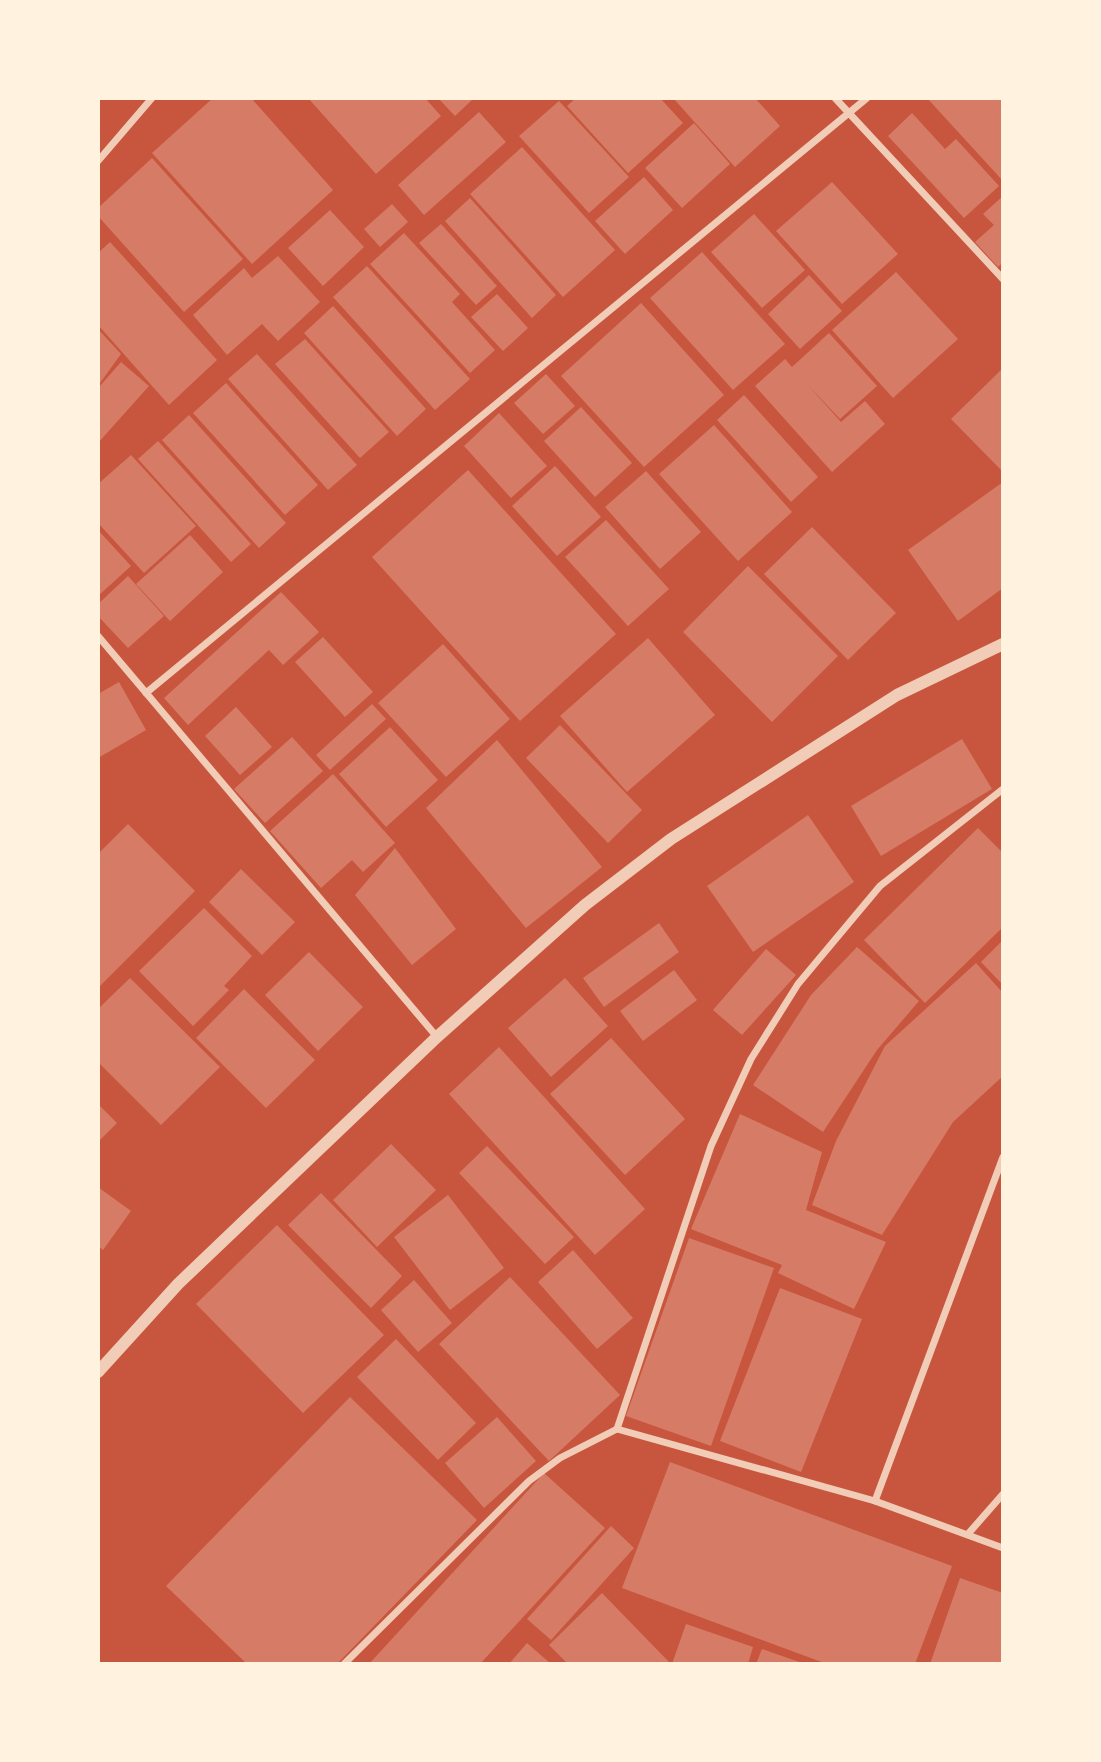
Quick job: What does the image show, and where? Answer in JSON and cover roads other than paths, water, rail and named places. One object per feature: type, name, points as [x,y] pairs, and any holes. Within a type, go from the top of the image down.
[{"type":"street","points":[[98,161],[152,98]]},
{"type":"street","points":[[835,98],[1003,279]]},
{"type":"street","points":[[146,693],[867,98]]},
{"type":"street","points":[[98,636],[437,1037]]},
{"type":"street","points":[[98,1372],[178,1284],[437,1037],[585,905],[671,839],[897,695],[1003,644]]},
{"type":"street","points":[[617,1429],[711,1146],[751,1059],[798,984],[880,886],[1003,789]]},
{"type":"street","points":[[876,1501],[1003,1157]]},
{"type":"street","points":[[344,1664],[529,1481],[560,1458],[617,1429],[876,1501],[1003,1548]]},
{"type":"street","points":[[968,1534],[1003,1494]]}]
